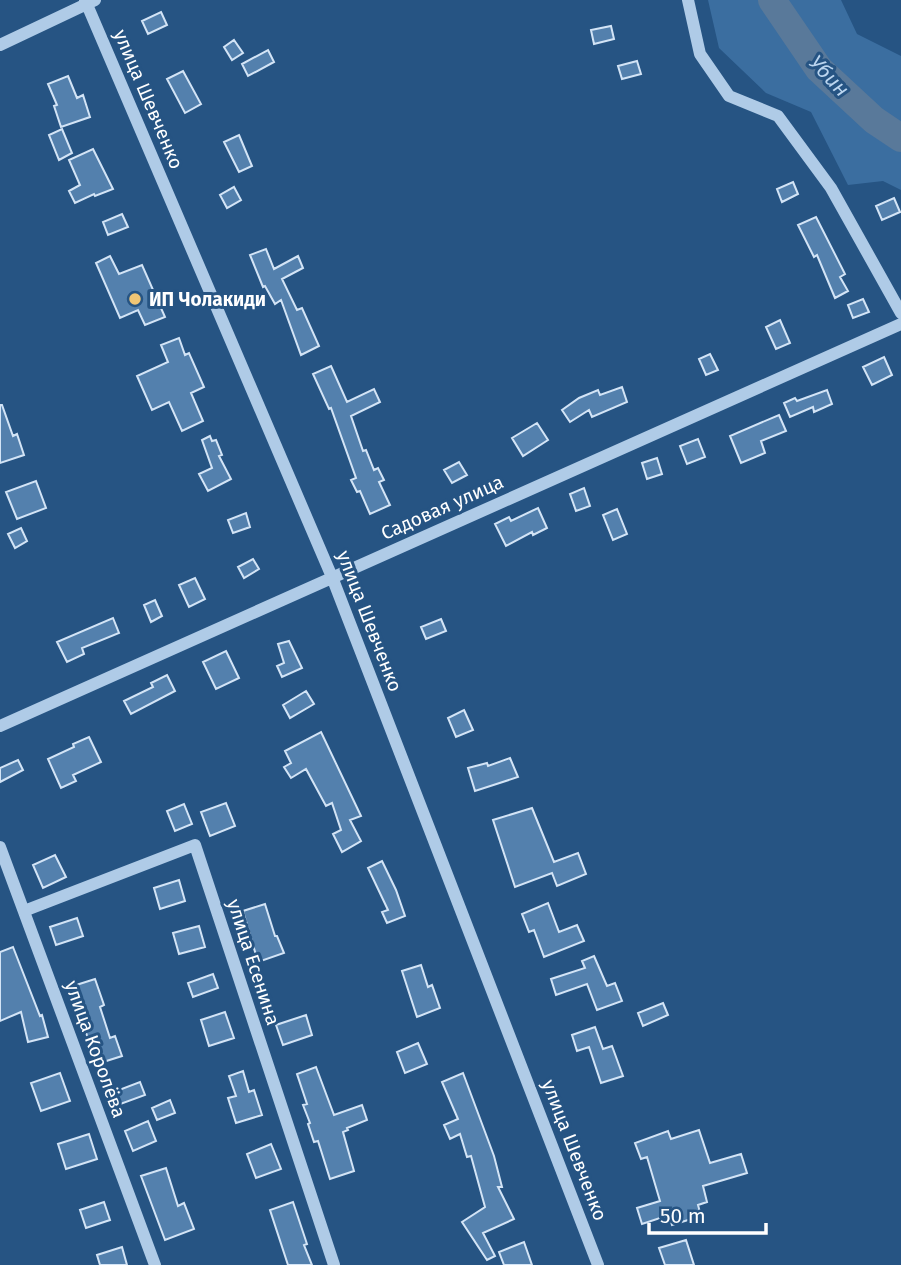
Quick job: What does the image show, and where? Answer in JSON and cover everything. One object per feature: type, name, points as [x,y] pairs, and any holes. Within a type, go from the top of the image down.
[{"type":"street","points":[[688,0],[700,54],[729,96],[778,116],[831,188],[901,313]]},
{"type":"street","points":[[0,45],[89,1]]},
{"type":"street","name":"улица Шевченко","points":[[89,1],[332,577],[598,1265]]},
{"type":"street","name":"Садовая улица","points":[[0,726],[901,324]]},
{"type":"street","name":"улица Есенина","points":[[24,911],[195,845],[334,1265]]},
{"type":"street","name":"улица Королёва","points":[[0,847],[155,1265]]},
{"type":"shaded area","points":[[708,0],[841,0],[857,34],[901,56],[901,190],[883,181],[848,185],[811,112],[766,93],[719,48]]},
{"type":"building","points":[[161,12],[167,25],[148,34],[142,21]]},
{"type":"building","points":[[611,26],[614,39],[594,44],[591,30]]},
{"type":"building","points":[[234,40],[243,53],[232,60],[224,47]]},
{"type":"building","points":[[268,50],[274,62],[248,76],[242,64]]},
{"type":"building","points":[[637,61],[641,74],[622,79],[618,66]]},
{"type":"building","points":[[183,71],[201,104],[185,113],[167,79]]},
{"type":"building","points":[[68,76],[77,98],[83,95],[90,117],[61,127],[54,106],[57,105],[48,84]]},
{"type":"building","points":[[62,129],[72,153],[59,160],[49,135]]},
{"type":"building","points":[[239,135],[252,166],[239,172],[224,142]]},
{"type":"building","points":[[93,149],[113,189],[75,203],[69,191],[80,185],[69,160]]},
{"type":"building","points":[[793,182],[798,194],[782,202],[777,189]]},
{"type":"building","points":[[234,187],[241,200],[227,208],[220,195]]},
{"type":"building","points":[[894,198],[900,212],[882,220],[876,206]]},
{"type":"building","points":[[122,214],[128,227],[108,235],[103,222]]},
{"type":"building","points":[[816,217],[845,274],[840,277],[848,291],[835,298],[817,255],[814,257],[798,225]]},
{"type":"building","points":[[266,249],[274,269],[298,256],[303,268],[282,279],[297,310],[302,308],[319,346],[301,355],[281,300],[275,304],[265,286],[263,287],[250,255]]},
{"type":"building","points":[[110,256],[119,274],[142,265],[165,317],[145,325],[138,310],[120,318],[96,263]]},
{"type":"building","points":[[863,299],[869,312],[853,318],[848,305]]},
{"type":"building","points":[[780,320],[790,343],[776,349],[766,327]]},
{"type":"building","points":[[179,338],[185,355],[189,353],[204,387],[191,393],[203,421],[182,431],[169,402],[152,410],[137,376],[168,362],[161,345]]},
{"type":"building","points":[[710,354],[718,370],[706,375],[699,359]]},
{"type":"building","points":[[884,357],[892,375],[872,385],[863,367]]},
{"type":"building","points":[[331,366],[347,402],[374,389],[380,402],[351,416],[363,451],[366,450],[374,470],[378,468],[384,480],[379,482],[390,505],[370,514],[360,491],[357,492],[351,480],[356,478],[331,408],[329,409],[313,374]]},
{"type":"building","points":[[622,387],[627,402],[592,417],[589,410],[570,422],[562,410],[579,398],[598,390],[600,395]]},
{"type":"building","points":[[827,390],[832,404],[814,412],[813,407],[790,417],[784,403]]},
{"type":"building","points":[[0,405],[13,436],[17,434],[24,455],[0,463]]},
{"type":"building","points":[[779,415],[786,431],[761,441],[765,453],[741,463],[730,436]]},
{"type":"building","points":[[537,423],[548,440],[523,456],[512,438]]},
{"type":"building","points":[[210,436],[212,441],[216,440],[222,455],[219,456],[231,479],[208,491],[199,474],[212,468],[202,440]]},
{"type":"building","points":[[698,439],[705,457],[687,464],[680,446]]},
{"type":"building","points":[[657,458],[662,474],[647,479],[642,463]]},
{"type":"building","points":[[459,462],[467,475],[452,483],[444,470]]},
{"type":"building","points":[[36,481],[46,508],[17,519],[6,492]]},
{"type":"building","points":[[584,488],[590,506],[576,511],[570,494]]},
{"type":"building","points":[[538,508],[547,528],[533,535],[532,532],[506,546],[495,524],[509,517],[511,521]]},
{"type":"building","points":[[617,509],[627,534],[613,540],[603,515]]},
{"type":"building","points":[[246,513],[250,527],[233,533],[228,520]]},
{"type":"building","points":[[21,528],[27,541],[15,548],[8,534]]},
{"type":"building","points":[[253,559],[259,569],[244,578],[238,567]]},
{"type":"building","points":[[195,578],[205,599],[189,607],[179,585]]},
{"type":"building","points":[[155,600],[162,616],[151,622],[144,605]]},
{"type":"building","points":[[113,618],[119,633],[82,648],[84,654],[67,662],[57,642]]},
{"type":"building","points":[[441,619],[446,631],[426,639],[421,627]]},
{"type":"building","points":[[289,641],[302,668],[282,677],[277,666],[284,663],[278,644]]},
{"type":"building","points":[[226,651],[239,678],[216,689],[203,662]]},
{"type":"building","points":[[167,675],[175,691],[131,714],[124,701],[153,687],[151,683]]},
{"type":"building","points":[[306,691],[314,704],[290,718],[283,705]]},
{"type":"building","points":[[464,710],[473,730],[456,737],[448,718]]},
{"type":"building","points":[[321,732],[361,816],[350,820],[361,841],[342,852],[333,834],[341,830],[332,803],[326,806],[306,769],[291,778],[284,767],[291,763],[285,751]]},
{"type":"building","points":[[89,737],[101,762],[73,775],[76,781],[61,788],[48,759]]},
{"type":"building","points":[[510,758],[518,777],[475,791],[468,768],[487,763],[488,766]]},
{"type":"building","points":[[18,760],[23,770],[0,782],[0,768]]},
{"type":"building","points":[[226,803],[235,826],[210,836],[201,812]]},
{"type":"building","points":[[184,804],[192,824],[175,831],[167,811]]},
{"type":"building","points":[[532,808],[554,862],[578,853],[586,874],[557,886],[552,873],[515,887],[493,820]]},
{"type":"building","points":[[55,855],[66,877],[43,888],[33,865]]},
{"type":"building","points":[[382,861],[405,916],[387,923],[382,912],[388,910],[368,868]]},
{"type":"building","points":[[179,880],[185,901],[160,909],[154,888]]},
{"type":"building","points":[[548,903],[559,932],[577,925],[584,941],[544,957],[534,930],[529,932],[522,914]]},
{"type":"building","points":[[265,904],[275,936],[284,953],[258,962],[243,911]]},
{"type":"building","points":[[77,918],[83,936],[56,945],[50,927]]},
{"type":"building","points":[[199,926],[205,947],[179,954],[173,933]]},
{"type":"building","points":[[13,947],[40,1016],[42,1015],[48,1037],[28,1042],[21,1012],[0,1021],[0,952]]},
{"type":"building","points":[[594,956],[607,986],[615,983],[622,1001],[597,1010],[587,984],[556,995],[551,979],[585,968],[582,961]]},
{"type":"building","points":[[421,965],[428,987],[432,985],[440,1008],[417,1017],[402,971]]},
{"type":"building","points":[[213,974],[218,988],[193,997],[188,983]]},
{"type":"building","points":[[95,979],[104,1005],[100,1007],[110,1038],[115,1036],[122,1056],[97,1064],[70,987]]},
{"type":"building","points":[[663,1003],[668,1015],[643,1026],[638,1013]]},
{"type":"building","points":[[225,1012],[234,1038],[209,1046],[201,1020]]},
{"type":"building","points":[[306,1015],[312,1035],[283,1045],[276,1025]]},
{"type":"building","points":[[595,1027],[603,1049],[612,1046],[623,1076],[601,1083],[589,1047],[577,1051],[572,1035]]},
{"type":"building","points":[[418,1043],[427,1064],[405,1073],[397,1052]]},
{"type":"building","points":[[316,1067],[334,1115],[362,1105],[367,1120],[343,1132],[354,1171],[330,1179],[318,1141],[314,1142],[308,1124],[310,1123],[303,1105],[307,1104],[297,1074]]},
{"type":"building","points":[[243,1071],[249,1092],[254,1090],[262,1115],[236,1123],[228,1098],[236,1096],[229,1076]]},
{"type":"building","points":[[60,1073],[70,1101],[41,1111],[31,1083]]},
{"type":"building","points":[[463,1073],[494,1156],[502,1187],[498,1187],[514,1219],[483,1233],[495,1256],[487,1260],[462,1222],[485,1207],[471,1156],[467,1157],[460,1134],[450,1139],[444,1125],[458,1119],[442,1082]]},
{"type":"building","points":[[140,1082],[145,1095],[115,1106],[111,1093]]},
{"type":"building","points":[[170,1100],[175,1113],[157,1120],[152,1108]]},
{"type":"building","points":[[148,1121],[156,1141],[133,1151],[125,1131]]},
{"type":"building","points":[[699,1130],[710,1163],[741,1154],[747,1173],[703,1186],[707,1202],[698,1205],[701,1216],[672,1225],[669,1215],[642,1224],[637,1208],[660,1201],[647,1157],[641,1159],[635,1143],[668,1131],[671,1139]]},
{"type":"building","points":[[89,1134],[97,1159],[66,1169],[58,1144]]},
{"type":"building","points":[[271,1144],[281,1169],[256,1178],[247,1154]]},
{"type":"building","points":[[166,1168],[178,1206],[184,1203],[194,1229],[165,1240],[141,1176]]},
{"type":"building","points":[[104,1202],[110,1220],[86,1228],[80,1210]]},
{"type":"building","points":[[293,1202],[312,1265],[288,1265],[270,1210]]},
{"type":"building","points":[[686,1240],[694,1265],[665,1265],[659,1248]]},
{"type":"building","points":[[524,1242],[532,1265],[504,1265],[499,1252]]},
{"type":"building","points":[[122,1247],[127,1265],[100,1265],[97,1255]]},
{"type":"waterway","name":"Убин","points":[[772,0],[819,69],[874,120],[901,138]]},
{"type":"place","name":"ИП Чолакиди","points":[[135,299]]}]
